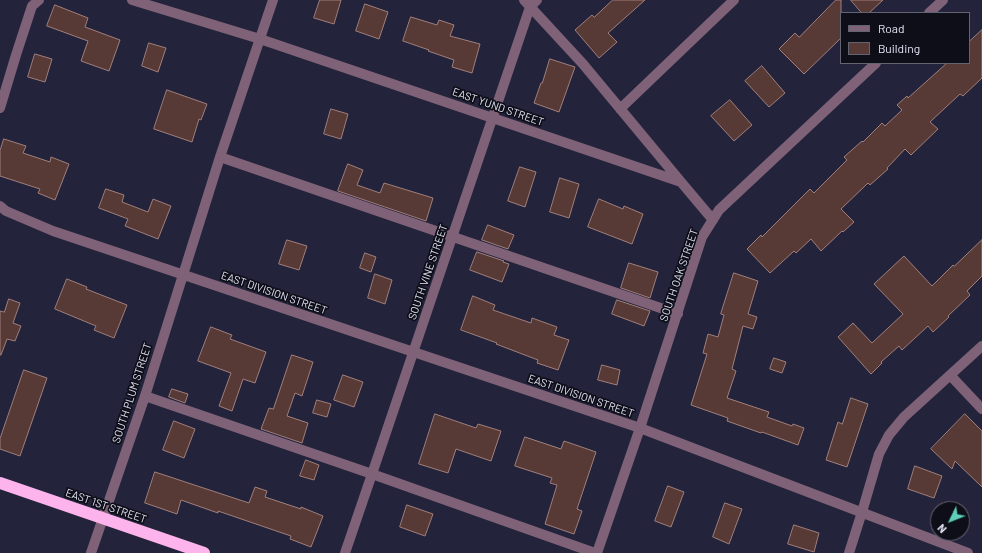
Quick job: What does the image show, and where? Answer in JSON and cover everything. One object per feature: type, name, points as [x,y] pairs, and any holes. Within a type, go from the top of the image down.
[{"type":"highway","name":"EAST 1ST STREET","points":[[0,483],[204,553]]},
{"type":"street","points":[[0,108],[32,6],[39,0]]},
{"type":"street","points":[[132,0],[260,39]]},
{"type":"street","name":"SOUTH PLUM STREET","points":[[91,553],[145,396],[220,157],[274,0]]},
{"type":"street","points":[[620,109],[734,0]]},
{"type":"street","points":[[530,2],[713,220]]},
{"type":"street","name":"SOUTH VINE STREET","points":[[345,553],[414,352],[530,2]]},
{"type":"street","points":[[930,12],[938,2]]},
{"type":"street","name":"EAST YUND STREET","points":[[260,39],[681,182]]},
{"type":"street","name":"SOUTH OAK STREET","points":[[596,553],[640,428],[702,237],[719,210],[875,64]]},
{"type":"street","points":[[220,157],[678,314]]},
{"type":"street","points":[[0,206],[6,211],[53,231],[183,275]]},
{"type":"street","name":"EAST DIVISION STREET","points":[[183,275],[640,428],[968,553]]},
{"type":"street","points":[[849,553],[879,454],[889,435],[904,417],[982,346]]},
{"type":"street","points":[[950,375],[982,409]]},
{"type":"street","points":[[145,396],[596,553]]},
{"type":"building","points":[[320,0],[341,0],[334,24],[314,18]]},
{"type":"building","points":[[613,0],[645,0],[608,33],[617,42],[599,58],[575,30],[592,15],[594,17]]},
{"type":"building","points":[[836,0],[841,0],[840,39],[804,74],[779,49],[795,33],[799,37]]},
{"type":"building","points":[[851,0],[883,0],[870,12],[861,12]]},
{"type":"building","points":[[365,4],[388,12],[379,39],[356,31]]},
{"type":"building","points":[[55,5],[88,18],[85,27],[120,40],[109,71],[81,61],[88,41],[47,26]]},
{"type":"building","points":[[411,17],[437,25],[439,20],[454,25],[450,36],[480,44],[472,73],[452,67],[454,60],[403,41]]},
{"type":"building","points":[[982,30],[982,78],[963,96],[960,94],[930,122],[938,129],[911,155],[905,149],[887,168],[888,169],[870,185],[868,183],[841,209],[854,222],[821,251],[811,239],[796,253],[794,251],[770,273],[747,249],[761,235],[762,237],[810,189],[814,193],[847,160],[844,157],[862,141],[863,142],[882,123],[885,126],[902,110],[897,105],[907,96],[908,98],[946,64],[970,64],[970,41]]},
{"type":"building","points":[[149,43],[166,48],[158,72],[142,66]]},
{"type":"building","points":[[35,54],[52,59],[45,82],[28,77]]},
{"type":"building","points":[[550,59],[575,67],[559,112],[534,103]]},
{"type":"building","points":[[762,66],[785,93],[769,107],[745,81]]},
{"type":"building","points":[[167,90],[207,104],[201,120],[199,119],[192,142],[154,129]]},
{"type":"building","points":[[730,100],[752,125],[734,141],[711,116]]},
{"type":"building","points":[[331,109],[348,114],[341,139],[324,134]]},
{"type":"building","points":[[4,139],[26,146],[23,153],[50,162],[51,157],[69,164],[55,200],[38,193],[40,189],[0,176],[0,151]]},
{"type":"building","points":[[348,164],[363,170],[357,185],[380,193],[384,183],[433,198],[426,221],[338,191]]},
{"type":"building","points":[[520,167],[536,172],[525,207],[508,201]]},
{"type":"building","points":[[560,178],[579,184],[569,218],[550,212]]},
{"type":"building","points":[[106,189],[124,195],[122,202],[148,212],[153,199],[171,206],[158,239],[125,226],[128,219],[99,208]]},
{"type":"building","points":[[599,199],[623,209],[624,206],[643,214],[632,244],[588,227]]},
{"type":"building","points":[[488,225],[514,235],[508,249],[482,240]]},
{"type":"building","points":[[287,240],[307,246],[299,270],[279,264]]},
{"type":"building","points":[[982,240],[982,276],[967,291],[970,295],[933,332],[928,326],[902,350],[899,346],[881,362],[882,363],[871,374],[838,337],[853,323],[872,343],[903,314],[874,284],[904,256],[932,286],[953,265],[954,266]]},
{"type":"building","points":[[477,252],[509,264],[502,282],[470,270]]},
{"type":"building","points":[[365,253],[376,257],[371,272],[360,268]]},
{"type":"building","points":[[629,263],[658,272],[650,298],[621,288]]},
{"type":"building","points":[[734,273],[758,281],[748,314],[757,317],[753,329],[743,326],[732,369],[736,371],[727,398],[769,412],[767,417],[792,426],[793,424],[804,428],[798,445],[727,421],[728,418],[691,405],[707,354],[703,353],[708,334],[718,337],[724,315],[721,314]]},
{"type":"building","points":[[375,274],[392,280],[385,304],[368,298]]},
{"type":"building","points":[[67,279],[87,287],[86,289],[127,305],[114,338],[94,330],[96,326],[55,309]]},
{"type":"building","points":[[473,296],[495,305],[493,310],[531,323],[532,318],[557,327],[554,335],[569,340],[558,370],[537,363],[538,360],[496,344],[497,343],[461,330]]},
{"type":"building","points":[[9,299],[20,303],[13,323],[21,326],[15,341],[7,339],[0,355],[0,311],[4,312]]},
{"type":"building","points":[[617,300],[650,311],[644,326],[612,314]]},
{"type":"building","points":[[211,327],[232,335],[230,339],[266,352],[255,383],[243,379],[232,411],[219,406],[231,373],[198,361]]},
{"type":"building","points":[[292,355],[313,362],[302,396],[295,393],[287,416],[308,423],[302,443],[261,429],[269,408],[273,409]]},
{"type":"building","points":[[774,358],[786,362],[782,373],[770,369]]},
{"type":"building","points":[[602,365],[620,370],[617,385],[598,380]]},
{"type":"building","points":[[24,370],[47,378],[20,456],[0,449],[0,439]]},
{"type":"building","points":[[343,375],[363,382],[354,407],[334,400]]},
{"type":"building","points":[[172,389],[188,394],[185,403],[169,397]]},
{"type":"building","points":[[851,398],[868,404],[847,467],[826,460],[838,422],[842,424]]},
{"type":"building","points":[[317,400],[331,404],[327,417],[313,413]]},
{"type":"building","points":[[435,414],[476,428],[478,424],[501,431],[491,461],[456,449],[448,473],[419,464]]},
{"type":"building","points":[[965,414],[982,431],[982,487],[955,461],[952,469],[931,449]]},
{"type":"building","points":[[174,421],[195,429],[184,458],[163,450]]},
{"type":"building","points":[[525,437],[561,449],[564,441],[596,452],[577,509],[582,511],[574,534],[545,524],[557,485],[550,483],[552,478],[515,466]]},
{"type":"building","points":[[306,460],[319,465],[314,480],[300,476]]},
{"type":"building","points":[[915,466],[942,476],[934,498],[908,489]]},
{"type":"building","points":[[155,472],[249,503],[255,487],[267,491],[265,497],[301,509],[301,507],[323,516],[311,547],[290,539],[291,536],[181,500],[177,514],[145,503]]},
{"type":"building","points":[[668,486],[684,492],[671,527],[655,521]]},
{"type":"building","points":[[725,503],[742,509],[729,544],[713,537]]},
{"type":"building","points":[[407,505],[433,514],[425,536],[400,527]]},
{"type":"building","points":[[794,525],[819,533],[814,552],[788,544]]}]
